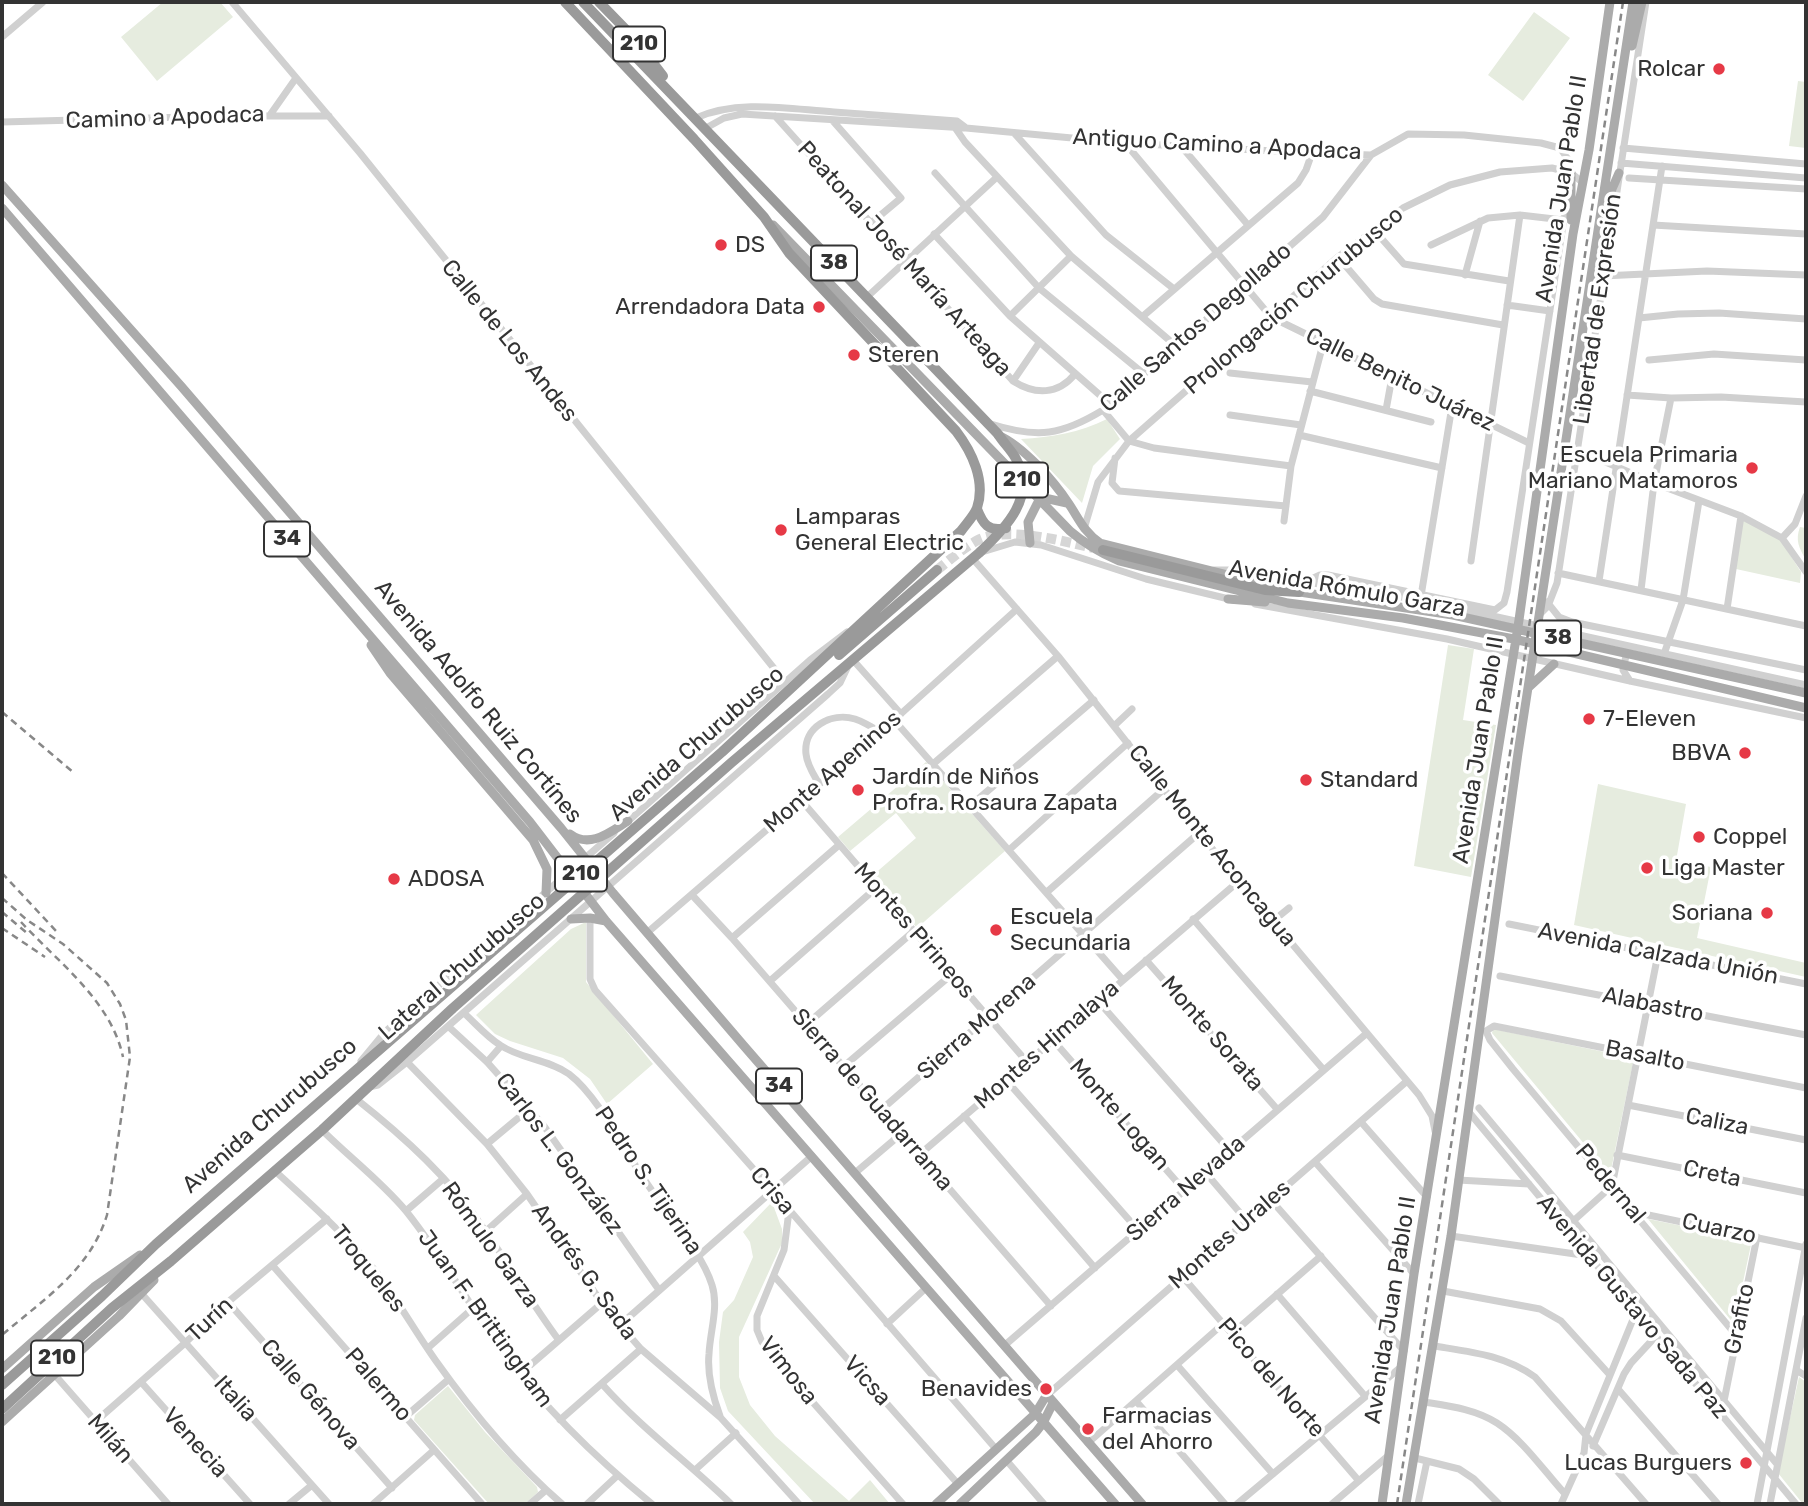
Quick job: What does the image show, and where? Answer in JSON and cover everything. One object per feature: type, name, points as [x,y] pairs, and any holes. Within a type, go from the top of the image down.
[{"type":"highway","name":"38","points":[[565,2],[764,217]]},
{"type":"highway","points":[[583,2],[670,91]]},
{"type":"highway","name":"210","points":[[599,2],[634,38],[663,76],[670,91]]},
{"type":"highway","name":"38","points":[[670,91],[998,434]]},
{"type":"highway","name":"210","points":[[764,217],[789,253],[969,448],[978,477],[976,509]]},
{"type":"highway","name":"Avenida Churubusco","points":[[2,1409],[113,1308],[172,1261],[275,1171],[453,1008],[731,762],[1006,528],[1015,514],[1023,489],[1021,470],[998,434]]},
{"type":"highway","points":[[976,509],[988,528],[1006,528]]},
{"type":"highway","name":"Avenida Churubusco","points":[[2,1385],[156,1244],[355,1069],[722,752],[961,531],[976,509]]},
{"type":"highway","points":[[1103,550],[1265,590],[1302,587]]},
{"type":"highway","points":[[800,681],[820,671],[937,570]]},
{"type":"main road","name":"Avenida Juan Pablo II","points":[[1382,1504],[1414,1274],[1514,655],[1573,234],[1610,2]]},
{"type":"main road","name":"Avenida Juan Pablo II","points":[[1406,1504],[1443,1291],[1528,688],[1541,612],[1546,600],[1633,2]]},
{"type":"main road","points":[[1623,67],[1630,53],[1644,2]]},
{"type":"main road","points":[[1602,212],[1620,168]]},
{"type":"main road","points":[[1571,173],[1573,234]]},
{"type":"main road","name":"Avenida Adolfo Ruiz Cortínes","points":[[2,185],[181,386],[561,828],[608,887],[1005,1345]]},
{"type":"main road","name":"Avenida Adolfo Ruiz Cortínes","points":[[2,208],[530,822],[606,921],[1035,1414]]},
{"type":"main road","name":"Avenida Rómulo Garza","points":[[764,217],[1081,540],[1119,561],[1288,603],[1403,618],[1514,639],[1806,708]]},
{"type":"main road","name":"Avenida Rómulo Garza","points":[[998,434],[1018,446],[1069,504],[1084,530],[1104,545],[1210,570],[1302,587],[1326,596],[1453,615],[1806,693]]},
{"type":"main road","points":[[1030,543],[1028,522],[1037,504],[1053,498],[1069,504]]},
{"type":"main road","points":[[1228,599],[1288,603]]},
{"type":"main road","points":[[351,614],[390,673],[533,840],[547,869],[547,892]]},
{"type":"main road","points":[[1528,688],[1554,664]]},
{"type":"main road","points":[[561,828],[575,838],[593,841],[628,821]]},
{"type":"main road","points":[[571,919],[606,921]]},
{"type":"main road","name":"Avenida Churubusco","points":[[2,1369],[94,1287],[156,1244]]},
{"type":"main road","name":"Avenida Churubusco","points":[[2,1422],[119,1316],[172,1261]]},
{"type":"main road","name":"34","points":[[1005,1345],[1142,1504]]},
{"type":"main road","points":[[936,1504],[1050,1399]]},
{"type":"main road","points":[[967,1502],[1043,1423],[1050,1399]]},
{"type":"main road","name":"34","points":[[1035,1414],[1115,1504]]},
{"type":"street","points":[[2,37],[43,2]]},
{"type":"street","name":"Calle de Los Andes","points":[[232,2],[329,116],[785,682]]},
{"type":"street","name":"Libertad de Expresión","points":[[1546,600],[1554,594],[1558,573],[1644,2]]},
{"type":"street","points":[[270,115],[296,78]]},
{"type":"street","name":"Antiguo Camino a Apodaca","points":[[696,118],[717,110],[743,107],[957,125],[1125,143],[1371,155],[1408,134],[1464,135],[1560,148],[1572,166],[1571,173]]},
{"type":"street","name":"Antiguo Camino a Apodaca","points":[[706,128],[733,115],[742,114],[957,125]]},
{"type":"street","name":"Camino a Apodaca","points":[[2,122],[329,116]]},
{"type":"street","name":"Peatonal José María Arteaga","points":[[775,116],[1013,381],[1038,393],[1067,384],[1075,374]]},
{"type":"street","points":[[832,120],[901,198],[870,224]]},
{"type":"street","points":[[957,125],[965,142],[1071,256],[1176,346]]},
{"type":"street","points":[[1013,132],[1106,234],[1174,289]]},
{"type":"street","points":[[1125,143],[1271,317]]},
{"type":"street","points":[[1181,146],[1248,225]]},
{"type":"street","points":[[1623,148],[1806,164]]},
{"type":"street","name":"Calle Santos Degollado","points":[[1142,317],[1298,183],[1312,153]]},
{"type":"street","name":"Calle Santos Degollado","points":[[987,423],[1010,429],[1045,432],[1073,428],[1103,410],[1323,217],[1371,155]]},
{"type":"street","points":[[1620,168],[1662,166],[1806,178]]},
{"type":"street","points":[[1599,581],[1662,166]]},
{"type":"street","name":"Prolongación Churubusco","points":[[1084,530],[1098,482],[1129,441],[1338,257],[1374,230],[1411,203],[1465,180],[1530,169],[1552,168],[1571,173]]},
{"type":"street","points":[[935,173],[1039,288],[1144,374]]},
{"type":"street","points":[[1452,406],[1421,597],[1494,610],[1504,603],[1507,592],[1571,173],[1582,182]]},
{"type":"street","points":[[867,298],[997,177]]},
{"type":"street","points":[[1629,178],[1806,189]]},
{"type":"street","points":[[1432,245],[1488,218],[1520,215],[1563,220]]},
{"type":"street","points":[[1471,561],[1520,215]]},
{"type":"street","points":[[1465,275],[1479,221]]},
{"type":"street","points":[[1653,225],[1806,234]]},
{"type":"street","points":[[1374,230],[1404,264],[1509,281]]},
{"type":"street","points":[[934,234],[1010,316],[1110,404]]},
{"type":"street","points":[[1010,316],[1071,256]]},
{"type":"street","points":[[1338,257],[1374,299],[1382,304],[1503,326]]},
{"type":"street","points":[[1603,276],[1707,271],[1806,275]]},
{"type":"street","points":[[1507,305],[1550,310]]},
{"type":"street","points":[[1639,318],[1678,313],[1719,313],[1806,319]]},
{"type":"street","name":"Calle Benito Juárez","points":[[1271,317],[1529,443]]},
{"type":"street","points":[[1013,381],[1039,344]]},
{"type":"street","points":[[1284,521],[1291,466],[1323,344]]},
{"type":"street","points":[[1649,360],[1714,354],[1806,360]]},
{"type":"street","points":[[1230,373],[1311,387],[1431,422]]},
{"type":"street","points":[[1386,410],[1392,377]]},
{"type":"street","points":[[1627,395],[1806,402]]},
{"type":"street","points":[[1641,590],[1654,483],[1671,398]]},
{"type":"street","points":[[1103,410],[1129,441],[1154,448],[1291,466]]},
{"type":"street","points":[[1230,415],[1301,425]]},
{"type":"street","points":[[1299,435],[1441,468]]},
{"type":"street","points":[[1577,450],[1741,516],[1782,538],[1806,572]]},
{"type":"street","points":[[1115,458],[1112,483],[1119,491],[1286,506]]},
{"type":"street","points":[[1782,538],[1794,524],[1806,496]]},
{"type":"street","points":[[1664,654],[1683,600],[1699,500]]},
{"type":"street","points":[[1727,609],[1741,516]]},
{"type":"street","name":"Avenida Rómulo Garza","points":[[976,556],[1006,544],[1030,543],[1060,549],[1146,579],[1228,599],[1447,639],[1806,718]]},
{"type":"street","name":"Calle Monte Aconcagua","points":[[976,556],[1199,833],[1407,1081],[1430,1111],[1437,1142]]},
{"type":"street","points":[[1558,573],[1806,626]]},
{"type":"street","name":"Avenida Rómulo Garza","points":[[1302,587],[1421,597],[1461,609],[1806,685]]},
{"type":"street","points":[[1546,600],[1564,631]]},
{"type":"street","name":"Monte Apeninos","points":[[648,932],[894,720],[1017,609]]},
{"type":"street","points":[[1447,639],[1459,635],[1464,629],[1465,619],[1461,609]]},
{"type":"street","points":[[1556,614],[1572,622],[1806,670]]},
{"type":"street","name":"Lateral Churubusco","points":[[355,1069],[385,1032],[785,682],[841,635],[860,626]]},
{"type":"street","points":[[1630,681],[1623,670],[1626,652],[1633,646]]},
{"type":"street","points":[[933,764],[1058,656]]},
{"type":"street","points":[[852,661],[901,713]]},
{"type":"street","name":"Lateral Churubusco","points":[[365,1088],[378,1085],[449,1027],[807,712],[839,682],[852,661]]},
{"type":"street","points":[[970,806],[1094,700]]},
{"type":"street","points":[[1114,726],[1132,709]]},
{"type":"street","points":[[807,712],[818,724]]},
{"type":"street","points":[[819,784],[806,756],[808,738],[818,724],[845,717],[855,719],[880,732]]},
{"type":"street","points":[[894,720],[1123,980]]},
{"type":"street","points":[[1009,850],[1128,743]]},
{"type":"street","points":[[1047,892],[1164,789]]},
{"type":"street","name":"Montes Pirineos","points":[[801,800],[1027,1062]]},
{"type":"street","points":[[628,821],[652,848]]},
{"type":"street","name":"Sierra Morena","points":[[881,1110],[1199,833]]},
{"type":"street","points":[[605,840],[629,868]]},
{"type":"street","points":[[732,938],[839,845]]},
{"type":"street","name":"Montes Himalaya","points":[[919,1155],[1239,881]]},
{"type":"street","points":[[770,981],[876,888]]},
{"type":"street","name":"Sierra de Guadarrama","points":[[692,895],[770,981],[1051,1306]]},
{"type":"street","points":[[1273,921],[1289,908]]},
{"type":"street","name":"Crisa","points":[[590,918],[591,985],[996,1449]]},
{"type":"street","points":[[1193,919],[1323,1069]]},
{"type":"street","name":"Avenida Calzada Unión","points":[[1509,924],[1806,984]]},
{"type":"street","points":[[807,1024],[914,931]]},
{"type":"street","points":[[1566,1228],[1612,1186],[1658,954]]},
{"type":"street","name":"Monte Sorata","points":[[1146,960],[1277,1109]]},
{"type":"street","points":[[843,1067],[951,975]]},
{"type":"street","name":"Alabastro","points":[[1500,976],[1806,1035]]},
{"type":"street","points":[[1098,1001],[1229,1150]]},
{"type":"street","name":"Pedro S. Tijerina","points":[[464,1013],[501,1046],[554,1065],[580,1083],[698,1256],[714,1289],[709,1368],[720,1417]]},
{"type":"street","name":"Basalto","points":[[1486,1031],[1494,1026],[1806,1088]]},
{"type":"street","name":"Carlos L. González","points":[[449,1027],[488,1062],[529,1108],[659,1290]]},
{"type":"street","name":"Pedernal","points":[[1486,1031],[1490,1041],[1513,1069],[1737,1335]]},
{"type":"street","name":"Sierra Nevada","points":[[1005,1345],[1367,1033]]},
{"type":"street","name":"Monte Logan","points":[[1053,1040],[1184,1190]]},
{"type":"street","points":[[488,1062],[501,1046]]},
{"type":"street","name":"Andrés G. Sada","points":[[407,1062],[487,1144],[527,1195],[602,1303],[641,1349],[720,1417],[799,1504]]},
{"type":"street","points":[[1006,1080],[1138,1230]]},
{"type":"street","name":"Montes Urales","points":[[1050,1399],[1055,1389],[1407,1081]]},
{"type":"street","name":"Rómulo Garza","points":[[355,1098],[405,1141],[443,1179],[486,1231],[558,1339]]},
{"type":"street","name":"Caliza","points":[[1628,1105],[1806,1140]]},
{"type":"street","points":[[487,1144],[529,1108]]},
{"type":"street","name":"Avenida Gustavo Sada Paz","points":[[1479,1108],[1777,1464]]},
{"type":"street","name":"Avenida Gustavo Sada Paz","points":[[1467,1110],[1796,1504]]},
{"type":"street","points":[[964,1116],[1095,1268]]},
{"type":"street","points":[[1361,1122],[1428,1198]]},
{"type":"street","name":"Juan F. Brittingham","points":[[321,1130],[406,1211],[520,1374],[560,1420],[591,1453],[652,1504]]},
{"type":"street","points":[[855,1173],[901,1133]]},
{"type":"street","name":"Creta","points":[[1618,1155],[1806,1193]]},
{"type":"street","points":[[620,1325],[812,1156]]},
{"type":"street","points":[[1315,1162],[1414,1274]]},
{"type":"street","name":"Troqueles","points":[[275,1171],[327,1219],[374,1270],[449,1379],[499,1441],[562,1504]]},
{"type":"street","points":[[1205,1172],[1247,1221]]},
{"type":"street","points":[[406,1211],[443,1179]]},
{"type":"street","points":[[1458,1180],[1529,1184]]},
{"type":"street","points":[[486,1231],[527,1195]]},
{"type":"street","points":[[1271,1200],[1404,1351]]},
{"type":"street","name":"Vimosa","points":[[789,1211],[784,1250],[757,1316],[757,1331],[778,1363],[903,1504]]},
{"type":"street","name":"Cuarzo","points":[[1633,1212],[1806,1247]]},
{"type":"street","name":"Turín","points":[[95,1422],[228,1302],[327,1219]]},
{"type":"street","points":[[1451,1236],[1590,1256]]},
{"type":"street","name":"Grafito","points":[[1724,1401],[1757,1237]]},
{"type":"street","points":[[1757,1504],[1806,1247]]},
{"type":"street","points":[[1233,1333],[1321,1256]]},
{"type":"street","name":"Palermo","points":[[273,1266],[482,1504]]},
{"type":"street","name":"Pico del Norte","points":[[1182,1276],[1359,1481]]},
{"type":"street","name":"Vicsa","points":[[775,1277],[958,1484]]},
{"type":"street","points":[[887,1324],[926,1288]]},
{"type":"street","points":[[1443,1291],[1540,1309],[1561,1321],[1609,1374]]},
{"type":"street","name":"Italia","points":[[141,1293],[329,1504]]},
{"type":"street","points":[[1277,1294],[1365,1396]]},
{"type":"street","name":"Calle Génova","points":[[228,1302],[392,1488]]},
{"type":"street","points":[[520,1374],[602,1303]]},
{"type":"street","points":[[428,1348],[473,1308]]},
{"type":"street","points":[[1561,1504],[1584,1453],[1586,1434],[1636,1312]]},
{"type":"street","points":[[1770,1504],[1806,1318]]},
{"type":"street","points":[[1088,1443],[1224,1323]]},
{"type":"street","points":[[1584,1453],[1595,1444],[1631,1363],[1656,1336]]},
{"type":"street","points":[[1434,1346],[1495,1356],[1520,1367],[1546,1388],[1647,1504]]},
{"type":"street","points":[[560,1420],[641,1349]]},
{"type":"street","points":[[1177,1365],[1273,1474]]},
{"type":"street","points":[[1237,1504],[1401,1367]]},
{"type":"street","points":[[1796,1370],[1806,1376]]},
{"type":"street","name":"Milán","points":[[54,1374],[167,1504]]},
{"type":"street","points":[[405,1417],[449,1379]]},
{"type":"street","name":"Venecia","points":[[141,1382],[250,1504]]},
{"type":"street","points":[[602,1384],[658,1440],[732,1504]]},
{"type":"street","points":[[1618,1389],[1718,1504]]},
{"type":"street","points":[[1136,1401],[1225,1504]]},
{"type":"street","points":[[1424,1402],[1462,1409],[1495,1422],[1522,1446],[1565,1494]]},
{"type":"street","points":[[695,1470],[736,1433]]},
{"type":"street","points":[[373,1504],[434,1450]]},
{"type":"street","points":[[1332,1504],[1388,1456]]},
{"type":"street","points":[[1415,1458],[1451,1466],[1466,1473],[1499,1504]]},
{"type":"street","points":[[1007,1461],[1044,1504]]},
{"type":"street","points":[[1418,1504],[1427,1461]]},
{"type":"street","points":[[587,1504],[617,1476]]},
{"type":"street","points":[[289,1504],[312,1485]]},
{"type":"street","points":[[530,1504],[546,1490]]},
{"type":"street","points":[[467,1504],[476,1497]]},
{"type":"shaded area","points":[[163,2],[220,2],[233,17],[157,81],[121,37]]},
{"type":"shaded area","points":[[1534,12],[1570,38],[1523,101],[1488,75]]},
{"type":"shaded area","points":[[1798,81],[1806,82],[1806,148],[1789,146]]},
{"type":"shaded area","points":[[1107,419],[1120,439],[1093,466],[1082,503],[1021,439],[1065,433]]},
{"type":"shaded area","points":[[1742,519],[1780,539],[1801,572],[1800,583],[1736,569]]},
{"type":"shaded area","points":[[1800,527],[1806,528],[1806,560],[1798,544]]},
{"type":"shaded area","points":[[1448,645],[1474,649],[1463,720],[1496,725],[1471,877],[1414,866]]},
{"type":"shaded area","points":[[926,762],[1005,851],[917,928],[872,876],[916,838],[896,813],[850,851],[838,837]]},
{"type":"shaded area","name":"Liga Master","points":[[1598,784],[1686,804],[1676,861],[1711,867],[1697,938],[1806,963],[1806,977],[1574,925]]},
{"type":"shaded area","points":[[586,922],[586,982],[653,1064],[607,1104],[590,1079],[563,1058],[495,1034],[476,1015],[571,929]]},
{"type":"shaded area","points":[[1493,1029],[1634,1058],[1610,1175],[1492,1033]]},
{"type":"shaded area","points":[[772,1202],[782,1229],[782,1243],[739,1337],[739,1377],[750,1405],[775,1436],[849,1501],[870,1480],[890,1504],[815,1504],[728,1411],[720,1388],[719,1342],[723,1312],[734,1300],[753,1257],[750,1242],[743,1232]]},
{"type":"shaded area","points":[[1648,1219],[1752,1240],[1734,1324]]},
{"type":"shaded area","points":[[1799,1377],[1806,1382],[1806,1504],[1803,1504],[1778,1473]]},
{"type":"shaded area","points":[[448,1386],[485,1432],[537,1487],[538,1492],[525,1504],[489,1504],[414,1420],[415,1415]]},
{"type":"tunnel","points":[[937,570],[972,543],[1004,534],[1035,536],[1093,548]]},
{"type":"railway","points":[[1397,1504],[1623,2]]},
{"type":"railway","points":[[2,712],[74,773]]},
{"type":"railway","points":[[2,873],[57,932]]},
{"type":"railway","points":[[2,898],[27,920],[63,944],[107,983],[126,1020],[130,1057],[107,1215],[99,1234],[89,1252],[64,1282],[2,1335]]},
{"type":"railway","points":[[2,912],[27,933]]},
{"type":"railway","points":[[21,922],[95,1000],[117,1037],[123,1057]]},
{"type":"railway","points":[[2,928],[45,957]]},
{"type":"place","name":"Rolcar","points":[[1719,69]]},
{"type":"place","name":"DS","points":[[721,245]]},
{"type":"place","name":"Arrendadora Data","points":[[819,307]]},
{"type":"place","name":"Steren","points":[[854,355]]},
{"type":"place","name":"Escuela Primaria Mariano Matamoros","points":[[1752,468]]},
{"type":"place","name":"Lamparas General Electric","points":[[781,530]]},
{"type":"place","name":"7-Eleven","points":[[1589,719]]},
{"type":"place","name":"BBVA","points":[[1745,753]]},
{"type":"place","name":"Standard","points":[[1306,780]]},
{"type":"place","name":"Jardín de Niños Profra. Rosaura Zapata","points":[[858,790]]},
{"type":"place","name":"Coppel","points":[[1699,837]]},
{"type":"place","name":"Liga Master","points":[[1647,868]]},
{"type":"place","name":"ADOSA","points":[[394,879]]},
{"type":"place","name":"Soriana","points":[[1767,913]]},
{"type":"place","name":"Escuela Secundaria","points":[[996,930]]},
{"type":"place","name":"Benavides","points":[[1046,1389]]},
{"type":"place","name":"Farmacias del Ahorro","points":[[1088,1429]]},
{"type":"place","name":"Lucas Burguers","points":[[1746,1463]]}]
